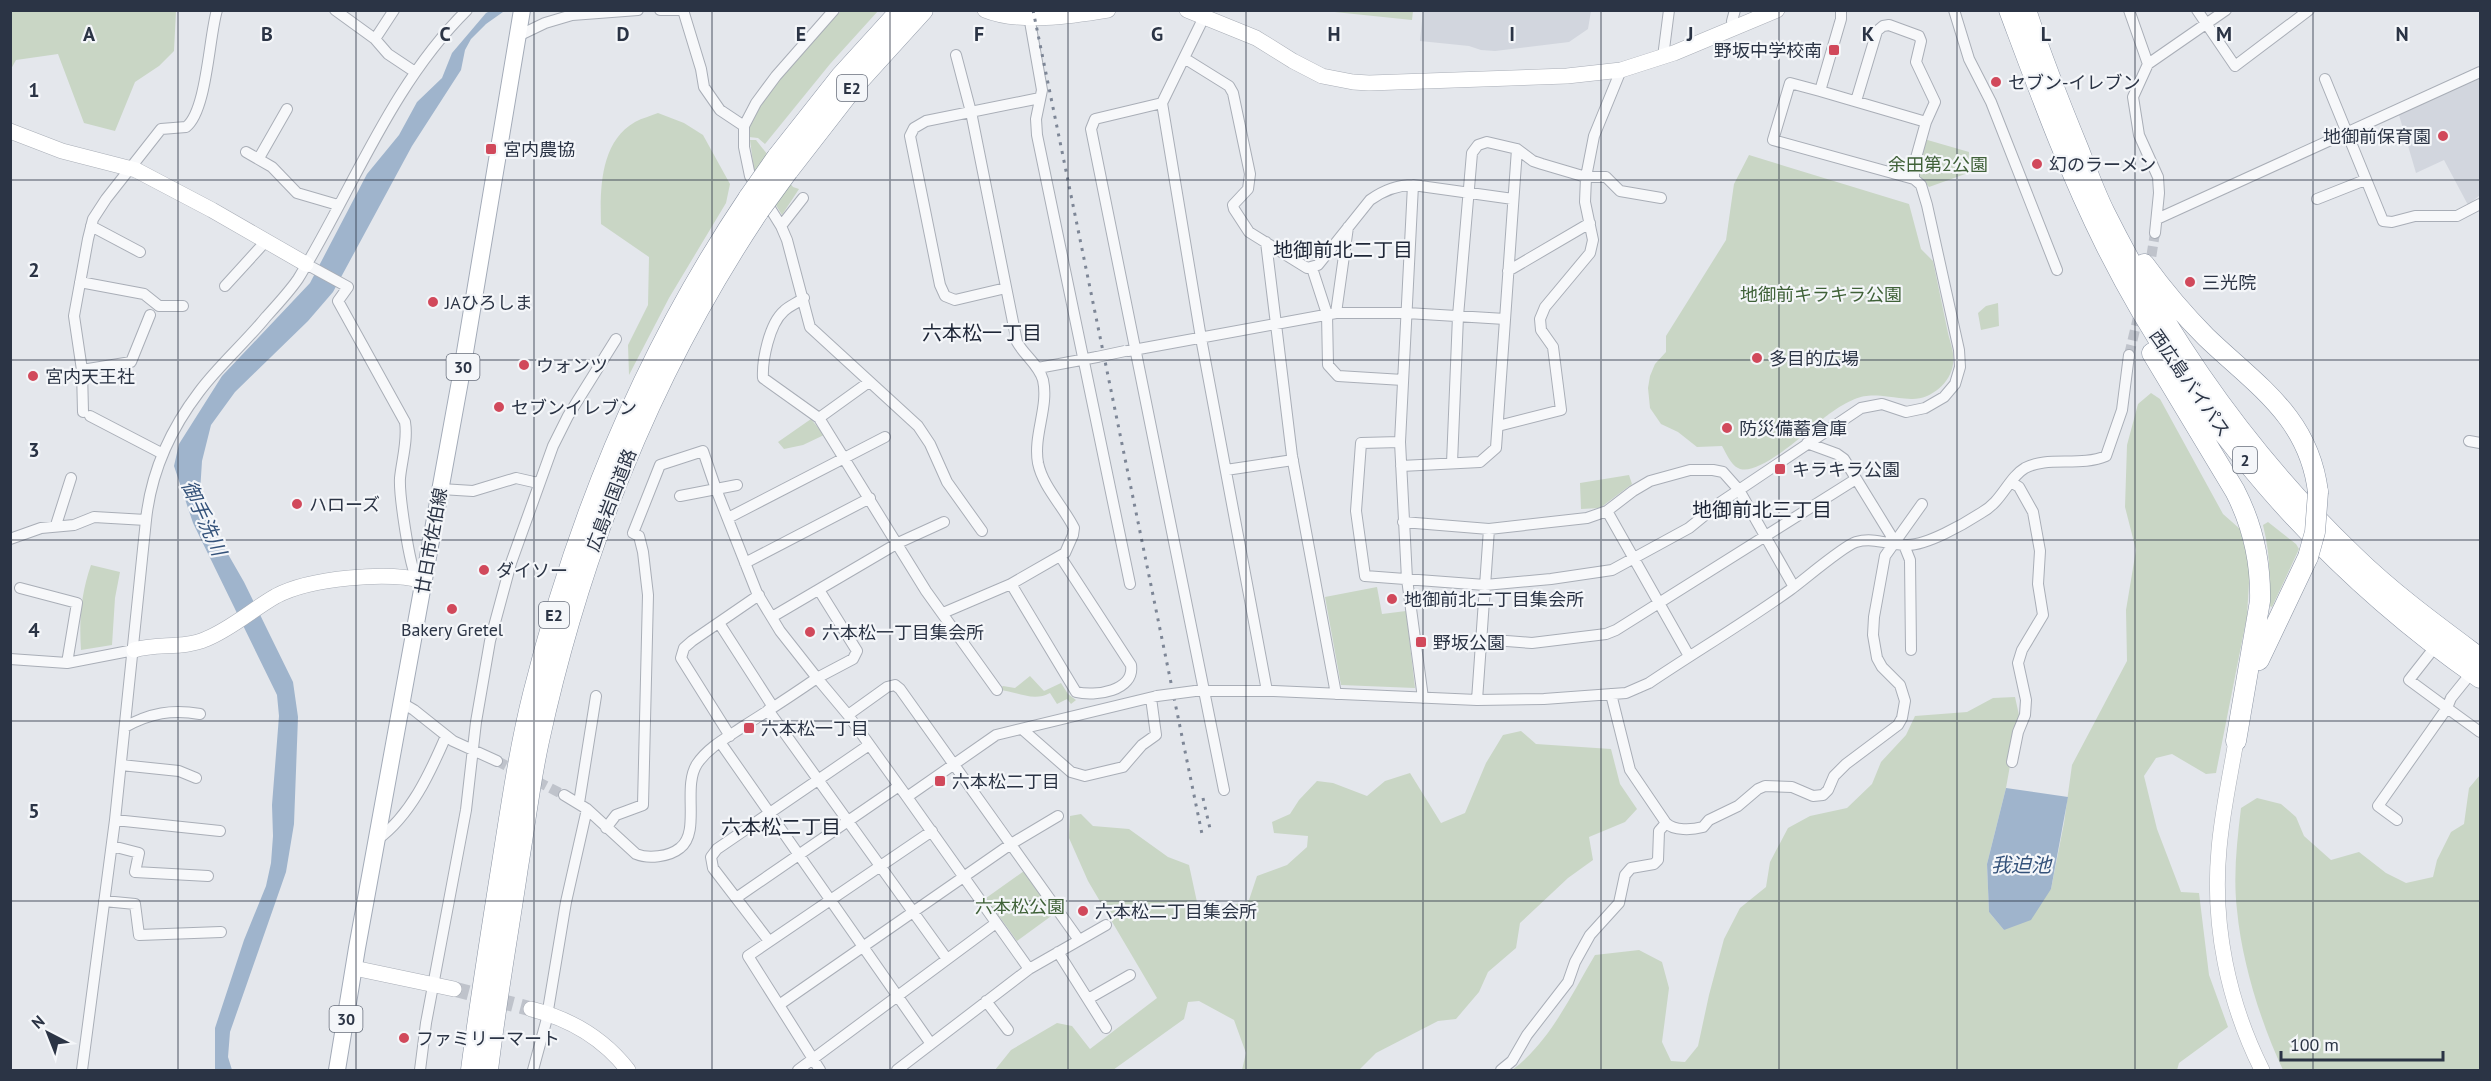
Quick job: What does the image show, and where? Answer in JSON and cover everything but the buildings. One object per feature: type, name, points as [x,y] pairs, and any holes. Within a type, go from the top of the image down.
[{"type":"highway","name":"広島岩国道路","points":[[471,1071],[523,740],[545,650],[571,561],[603,473],[640,388],[682,305],[754,204],[812,112],[901,10]]},
{"type":"highway","name":"広島岩国道路","points":[[488,1071],[538,743],[563,643],[586,566],[618,479],[655,395],[754,204],[869,69],[923,10]]},
{"type":"highway","name":"西広島バイパス","points":[[2009,10],[2079,186],[2106,247],[2155,333],[2204,407],[2251,468],[2295,517],[2366,587],[2416,630],[2478,669]]},
{"type":"highway","name":"西広島バイパス","points":[[2026,10],[2058,100],[2104,212],[2160,314],[2226,414],[2272,471],[2354,556],[2425,617],[2478,669]]},
{"type":"highway","points":[[2079,186],[2104,254],[2132,316],[2239,500],[2248,520],[2259,563],[2260,601],[2236,741]]},
{"type":"highway","points":[[2104,212],[2168,295],[2208,338],[2282,408],[2304,441],[2313,466],[2318,492],[2316,525],[2308,557],[2265,644],[2250,686],[2236,741]]},
{"type":"main road","name":"廿日市佐伯線","points":[[338,1071],[354,968],[402,703],[420,580],[441,489],[522,10]]},
{"type":"street","points":[[163,454],[86,414],[74,316],[91,226],[106,199],[161,129],[186,127],[194,118],[209,61],[217,10]]},
{"type":"street","points":[[335,10],[375,39],[388,54],[415,72]]},
{"type":"street","points":[[375,39],[394,10]]},
{"type":"street","points":[[82,1071],[112,846],[146,520],[154,474],[179,419],[200,390],[253,334],[309,266],[338,205],[415,72],[467,10]]},
{"type":"street","points":[[518,33],[572,15],[638,10]]},
{"type":"street","points":[[660,10],[682,10],[701,69],[704,87],[720,110],[744,126]]},
{"type":"street","points":[[834,10],[776,76],[756,103],[744,126],[744,147],[750,176],[781,226],[804,298],[810,327],[918,426],[930,444],[947,482],[982,531]]},
{"type":"street","points":[[985,10],[1003,16],[1068,16],[1108,10]]},
{"type":"street","points":[[1187,10],[1256,38],[1307,69],[1330,78],[1353,82],[1567,76],[1621,70],[1663,57],[1777,10]]},
{"type":"street","points":[[1663,57],[1669,10]]},
{"type":"street","points":[[1735,10],[1732,21],[1735,28]]},
{"type":"street","points":[[1820,91],[1841,19],[1841,10]]},
{"type":"street","points":[[1954,10],[1969,59],[1991,102],[2057,270]]},
{"type":"street","points":[[2129,10],[2148,64]]},
{"type":"street","points":[[2197,10],[2235,66],[2310,10]]},
{"type":"street","points":[[2155,232],[2158,177],[2139,135],[2133,97],[2148,64],[2226,10]]},
{"type":"street","points":[[1029,16],[1042,90],[1036,119],[1037,135],[1130,584]]},
{"type":"street","points":[[1204,17],[1162,103],[1201,338],[1267,691]]},
{"type":"street","points":[[1856,101],[1877,32],[1883,26],[1889,25],[1914,32],[1919,36],[1921,41],[1916,62],[1935,102],[1926,122],[1914,165],[1914,179]]},
{"type":"street","points":[[943,613],[1011,584],[1065,553],[1074,528],[1046,483],[1038,463],[1038,441],[1045,399],[1043,379],[1038,368],[1017,342],[971,112],[956,56]]},
{"type":"street","points":[[1184,58],[1228,86],[1233,93],[1250,174],[1248,189],[1237,199],[1233,205],[1234,209],[1249,232],[1312,268],[1331,314]]},
{"type":"street","points":[[1498,426],[1561,410],[1552,346],[1541,330],[1540,319],[1545,307],[1590,253],[1593,240],[1585,202],[1586,177],[1594,136],[1621,70]]},
{"type":"street","points":[[2157,219],[2481,72]]},
{"type":"street","points":[[2325,79],[2380,217],[2387,223],[2415,216],[2457,216],[2481,204]]},
{"type":"street","points":[[1400,442],[1361,443],[1356,511],[1365,576],[1485,585],[1612,570],[1689,528],[1739,490],[1861,408],[1882,404],[1906,412],[1925,408],[1944,397],[1954,384],[1960,367],[1959,350],[1921,185],[1914,179],[1773,140],[1790,82],[1926,122]]},
{"type":"street","points":[[1006,288],[955,300],[945,296],[940,285],[910,136],[914,128],[926,121],[1040,98]]},
{"type":"street","points":[[1162,103],[1095,118],[1091,129],[1130,351],[1200,691],[1224,790]]},
{"type":"street","points":[[259,158],[287,109]]},
{"type":"street","points":[[10,131],[62,151],[129,168],[212,210],[348,287],[338,301],[405,422],[406,438],[400,485],[411,566],[420,580]]},
{"type":"street","points":[[1452,463],[1458,316],[1468,193],[1472,153],[1478,145],[1487,142],[1517,149],[1533,161],[1586,177],[1606,177],[1620,191],[1661,198]]},
{"type":"street","points":[[1401,466],[1480,462],[1496,448],[1517,149]]},
{"type":"street","points":[[246,152],[272,167],[297,193],[338,205]]},
{"type":"street","points":[[2317,199],[2365,180]]},
{"type":"street","points":[[1312,268],[1318,265],[1370,200],[1379,193],[1399,185],[1513,199]]},
{"type":"street","points":[[1413,185],[1400,442],[1407,579],[1423,698]]},
{"type":"street","points":[[781,226],[802,198]]},
{"type":"street","points":[[1508,271],[1590,223]]},
{"type":"street","points":[[91,226],[140,252]]},
{"type":"street","points":[[1348,226],[1331,314],[1328,365],[1331,371],[1338,376],[1403,380]]},
{"type":"street","points":[[225,286],[266,241]]},
{"type":"street","points":[[1266,242],[1293,460],[1336,694]]},
{"type":"street","points":[[80,282],[144,294],[159,306],[183,306]]},
{"type":"street","points":[[804,298],[783,312],[776,321],[762,363],[764,378],[819,418],[926,591],[997,690]]},
{"type":"street","points":[[1038,368],[1331,314],[1407,313],[1505,319]]},
{"type":"street","points":[[82,370],[131,362],[150,315]]},
{"type":"street","points":[[420,1071],[433,985],[466,810],[476,722],[490,641],[511,563],[553,446],[568,416],[616,339]]},
{"type":"street","points":[[907,797],[996,735],[1154,697],[1200,691],[1267,691],[1477,700],[1626,693],[1648,683],[1794,587],[1854,542],[1874,540],[1915,544],[1983,513],[1996,504],[2026,468],[2044,464],[2095,461],[2106,456],[2122,410],[2129,354]]},
{"type":"street","points":[[819,418],[869,382]]},
{"type":"street","points":[[728,518],[885,437]]},
{"type":"street","points":[[2469,441],[2481,442]]},
{"type":"street","points":[[1807,443],[1837,454],[1844,459],[1910,560],[1914,646]]},
{"type":"street","points":[[606,828],[616,815],[643,805],[648,596],[643,552],[639,536],[633,533],[660,465],[703,451],[745,562],[759,595],[772,617],[817,678],[848,715],[1029,969]]},
{"type":"street","points":[[1226,470],[1293,460]]},
{"type":"street","points":[[1403,522],[1489,529],[1587,518],[1607,511],[1633,490],[1650,481],[1690,470],[1724,472],[1739,490],[1794,587]]},
{"type":"street","points":[[56,525],[71,478]]},
{"type":"street","points":[[441,489],[469,492],[516,478],[538,483]]},
{"type":"street","points":[[1481,639],[1532,643],[1605,634],[1616,630],[1856,479]]},
{"type":"street","points":[[2012,482],[2019,488],[2033,512],[2040,551],[2038,584],[2043,615],[2022,650],[2018,663],[2024,690],[2025,715],[2018,732],[2012,762]]},
{"type":"street","points":[[680,496],[737,485]]},
{"type":"street","points":[[745,562],[870,498]]},
{"type":"street","points":[[1611,694],[1630,770],[1670,827],[1693,829],[1703,827],[1709,820],[1738,806],[1765,786],[1792,787],[1813,796],[1823,795],[1828,790],[1834,776],[1846,764],[1901,722],[1904,693],[1877,658],[1873,635],[1876,599],[1882,565],[1888,549],[1899,544],[1922,504]]},
{"type":"street","points":[[1607,511],[1689,656]]},
{"type":"street","points":[[10,539],[41,528],[74,525],[94,517],[146,520]]},
{"type":"street","points":[[772,617],[898,543],[944,522]]},
{"type":"street","points":[[1477,700],[1489,529]]},
{"type":"street","points":[[1011,584],[1076,692],[1086,695],[1120,687],[1130,681],[1133,674],[1131,665],[1060,556]]},
{"type":"street","points":[[10,658],[67,663],[134,650],[200,641],[294,588],[325,580],[401,577],[420,580]]},
{"type":"street","points":[[20,588],[77,603],[67,663]]},
{"type":"street","points":[[564,795],[583,806],[636,854],[646,858],[679,849],[687,840],[692,806],[690,785],[696,765],[720,742],[817,678],[853,659],[857,651],[819,590]]},
{"type":"street","points":[[730,736],[681,658],[684,648],[759,595]]},
{"type":"street","points":[[719,623],[771,709],[819,780],[947,959]]},
{"type":"street","points":[[2431,652],[2409,680],[2481,732]]},
{"type":"street","points":[[2397,820],[2378,806],[2447,708],[2451,698],[2478,669]]},
{"type":"street","points":[[848,715],[887,687],[895,684],[1079,940]]},
{"type":"street","points":[[533,1071],[547,1013],[583,806],[596,696]]},
{"type":"street","points":[[1022,729],[1071,772],[1085,776],[1123,767],[1142,745],[1156,735],[1154,697]]},
{"type":"street","points":[[402,703],[416,711],[446,736],[497,761]]},
{"type":"street","points":[[125,728],[140,719],[178,710],[200,714]]},
{"type":"street","points":[[377,840],[391,828],[423,786],[446,736]]},
{"type":"street","points":[[2236,741],[2219,850],[2219,924],[2233,998],[2262,1071]]},
{"type":"street","points":[[720,742],[931,1044]]},
{"type":"street","points":[[770,941],[713,868],[711,857],[717,849],[869,745]]},
{"type":"street","points":[[121,765],[179,771],[196,778]]},
{"type":"street","points":[[736,898],[899,786]]},
{"type":"street","points":[[779,1005],[1011,844],[1059,816]]},
{"type":"street","points":[[115,820],[220,831]]},
{"type":"street","points":[[1501,1071],[1512,1061],[1527,1035],[1568,982],[1575,962],[1590,935],[1619,903],[1624,875],[1631,868],[1654,864],[1658,860],[1659,831],[1666,823]]},
{"type":"street","points":[[820,1071],[748,956],[932,831]]},
{"type":"street","points":[[112,846],[139,853],[135,872],[208,876]]},
{"type":"street","points":[[104,901],[135,904],[139,935],[221,932]]},
{"type":"street","points":[[798,1071],[812,1058],[996,922]]},
{"type":"street","points":[[897,1071],[1029,969],[1106,926]]},
{"type":"street","points":[[1058,952],[1106,1028]]},
{"type":"street","points":[[354,968],[454,989]]},
{"type":"street","points":[[1088,999],[1130,975]]},
{"type":"street","points":[[986,1001],[1008,1030]]},
{"type":"street","points":[[531,1009],[564,1019],[590,1034],[628,1071]]},
{"type":"shaded area","points":[[1423,10],[1591,11],[1588,29],[1569,42],[1495,51],[1420,41]]},
{"type":"shaded area","name":"地御前保育園","points":[[2479,78],[2480,195],[2468,205],[2444,160],[2416,173],[2399,115]]},
{"type":"green space","points":[[11,10],[176,11],[174,51],[159,66],[135,82],[115,131],[84,123],[58,54],[16,60],[11,69]]},
{"type":"green space","points":[[841,11],[878,11],[830,64],[765,144],[758,138],[749,137],[751,123],[770,89]]},
{"type":"green space","points":[[1325,11],[1413,11],[1412,20]]},
{"type":"green space","points":[[658,113],[684,123],[703,135],[730,184],[726,203],[669,298],[629,375],[628,345],[648,305],[649,257],[601,224],[602,182],[609,154],[623,131],[638,121]]},
{"type":"green space","name":"余田第2公園","points":[[1924,139],[1969,152],[1968,173],[1929,187],[1915,171]]},
{"type":"green space","points":[[750,140],[756,140],[793,187],[799,189],[782,215],[754,170]]},
{"type":"green space","name":"地御前キラキラ公園","points":[[1749,155],[1909,204],[1921,249],[1933,261],[1953,360],[1951,371],[1944,384],[1925,397],[1911,399],[1869,396],[1852,400],[1829,414],[1785,450],[1758,466],[1747,469],[1738,468],[1733,464],[1722,446],[1697,447],[1678,432],[1661,424],[1650,408],[1648,388],[1655,364],[1666,352],[1666,336],[1726,240],[1734,184]]},
{"type":"green space","points":[[1998,303],[1999,326],[1981,330],[1978,313],[1986,306]]},
{"type":"green space","points":[[2151,393],[2160,399],[2223,514],[2240,529],[2250,566],[2247,616],[2216,773],[2206,774],[2172,754],[2156,758],[2144,776],[2157,829],[2181,892],[2199,893],[2209,975],[2228,1027],[2179,1063],[2177,1070],[1512,1070],[1538,1046],[1549,1032],[1595,955],[1639,950],[1662,962],[1669,988],[1662,1042],[1671,1061],[1685,1062],[1698,1046],[1724,939],[1740,908],[1766,887],[1770,862],[1788,828],[1810,816],[1847,808],[1872,784],[1881,762],[1906,735],[1915,716],[1967,712],[1993,698],[2015,697],[2019,715],[2006,788],[1987,864],[1989,912],[2004,930],[2051,889],[2072,765],[2127,661],[2126,610],[2136,550],[2125,507],[2127,445],[2138,404]]},
{"type":"green space","points":[[811,419],[824,435],[803,445],[784,449],[778,442]]},
{"type":"green space","points":[[1629,475],[1632,484],[1600,508],[1581,509],[1580,483]]},
{"type":"green space","points":[[2268,522],[2296,544],[2299,549],[2272,607],[2267,605],[2269,565],[2263,525]]},
{"type":"green space","points":[[91,565],[120,572],[115,598],[112,645],[81,650],[82,607]]},
{"type":"green space","points":[[1377,587],[1382,614],[1406,611],[1415,688],[1341,685],[1325,597]]},
{"type":"green space","points":[[1030,676],[1044,691],[1061,683],[1068,694],[1076,700],[1071,704],[1067,699],[1057,704],[1050,693],[1037,697],[997,690],[1003,686],[1015,688]]},
{"type":"green space","points":[[1521,731],[1536,744],[1611,749],[1620,784],[1637,809],[1625,822],[1589,837],[1593,860],[1568,878],[1520,923],[1516,948],[1488,972],[1479,992],[1456,1019],[1438,1021],[1376,1053],[1359,1070],[1242,1070],[1246,1053],[1234,1020],[1199,1001],[1188,1002],[1184,1019],[1113,1070],[995,1070],[1011,1050],[1057,1023],[1072,1026],[1090,1049],[1157,998],[1088,881],[1069,838],[1070,816],[1081,814],[1093,826],[1129,829],[1168,857],[1189,865],[1200,916],[1249,900],[1257,876],[1287,865],[1307,847],[1308,836],[1274,833],[1272,822],[1290,814],[1299,800],[1317,781],[1333,783],[1367,796],[1385,781],[1410,773],[1441,823],[1465,813],[1486,763],[1503,735]]},
{"type":"green space","points":[[2480,775],[2480,1070],[2283,1070],[2267,1033],[2243,951],[2235,872],[2241,808],[2257,798],[2281,804],[2296,817],[2304,836],[2331,860],[2359,852],[2386,873],[2406,883],[2433,877],[2437,860],[2451,832],[2464,824],[2469,788]]},
{"type":"green space","name":"六本松公園","points":[[1024,871],[1054,914],[1017,941],[986,898]]},
{"type":"water","name":"御手洗川","points":[[490,11],[512,11],[503,12],[471,39],[465,50],[461,70],[412,146],[333,292],[308,321],[235,392],[211,425],[202,461],[200,492],[209,521],[244,582],[293,682],[298,717],[294,824],[286,872],[230,1032],[228,1057],[232,1070],[215,1070],[215,1028],[244,940],[266,886],[271,863],[272,805],[279,716],[277,695],[193,523],[174,466],[179,444],[222,376],[310,283],[367,174],[399,135],[417,102],[442,78],[452,53]]},
{"type":"water","name":"我迫池","points":[[2006,788],[2068,797],[2051,889],[2031,920],[2004,930],[1989,912],[1987,864]]},
{"type":"tunnel","points":[[2149,271],[2155,233]]},
{"type":"tunnel","points":[[2129,355],[2140,309]]},
{"type":"tunnel","points":[[497,761],[564,795]]},
{"type":"tunnel","points":[[454,989],[531,1009]]},
{"type":"railway","points":[[1033,10],[1202,834]]},
{"type":"railway","points":[[1203,798],[1211,833]]},
{"type":"place","name":"野坂中学校南","points":[[1834,50]]},
{"type":"place","name":"セブン-イレブン","points":[[1996,82]]},
{"type":"place","name":"地御前保育園","points":[[2443,136]]},
{"type":"place","name":"宮内農協","points":[[491,149]]},
{"type":"place","name":"幻のラーメン","points":[[2037,164]]},
{"type":"place","name":"三光院","points":[[2190,282]]},
{"type":"place","name":"JAひろしま","points":[[433,302]]},
{"type":"place","name":"多目的広場","points":[[1757,358]]},
{"type":"place","name":"ウォンツ","points":[[524,365]]},
{"type":"place","name":"宮内天王社","points":[[33,376]]},
{"type":"place","name":"セブンイレブン","points":[[499,407]]},
{"type":"place","name":"防災備蓄倉庫","points":[[1727,428]]},
{"type":"place","name":"キラキラ公園","points":[[1780,469]]},
{"type":"place","name":"ハローズ","points":[[297,504]]},
{"type":"place","name":"ダイソー","points":[[484,570]]},
{"type":"place","name":"地御前北二丁目集会所","points":[[1392,599]]},
{"type":"place","name":"Bakery Gretel","points":[[452,609]]},
{"type":"place","name":"六本松一丁目集会所","points":[[810,632]]},
{"type":"place","name":"野坂公園","points":[[1421,642]]},
{"type":"place","name":"六本松一丁目","points":[[749,728]]},
{"type":"place","name":"六本松二丁目","points":[[940,781]]},
{"type":"place","name":"六本松二丁目集会所","points":[[1083,911]]},
{"type":"place","name":"ファミリーマート","points":[[404,1038]]},
{"type":"district","name":"地御前北二丁目","points":[[1343,250]]},
{"type":"district","name":"六本松一丁目","points":[[982,333]]},
{"type":"district","name":"地御前北三丁目","points":[[1762,510]]},
{"type":"district","name":"六本松二丁目","points":[[781,827]]}]
